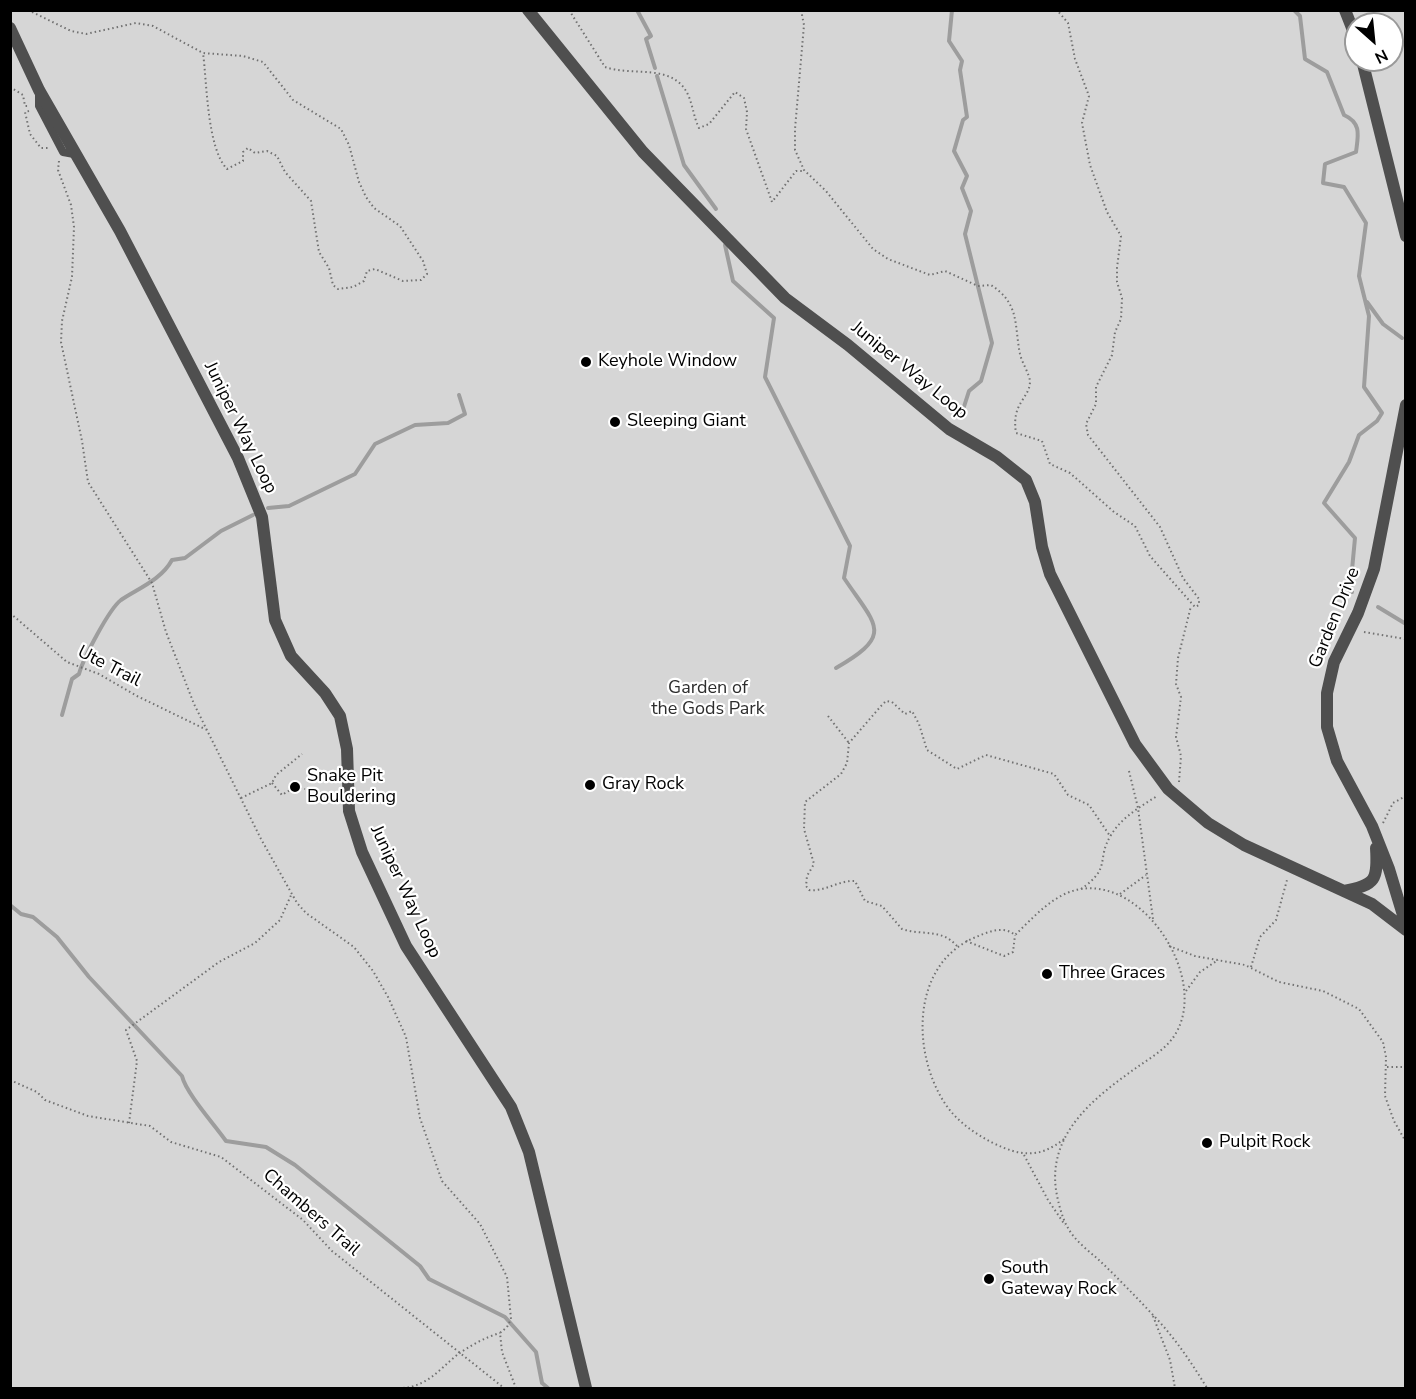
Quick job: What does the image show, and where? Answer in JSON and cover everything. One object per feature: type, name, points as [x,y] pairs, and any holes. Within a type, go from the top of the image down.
[{"type":"street","name":"Juniper Way Loop","points":[[528,10],[643,152],[785,298],[848,345],[949,429],[997,457],[1026,480],[1035,502],[1042,548],[1050,574],[1129,734],[1168,789],[1208,823],[1290,867],[1372,904],[1406,930]]},
{"type":"street","name":"Juniper Way Loop","points":[[10,28],[39,90],[125,240],[238,458],[262,516],[275,620],[291,656],[325,693],[340,716],[347,749],[349,811],[362,852],[406,946],[511,1107],[529,1152],[584,1386]]},
{"type":"street","points":[[1365,72],[1406,237]]},
{"type":"street","name":"Garden Drive","points":[[1406,405],[1374,569],[1334,662],[1327,693],[1327,727],[1337,760],[1374,831],[1406,925]]},
{"type":"street","points":[[1344,891],[1366,886],[1376,877],[1374,831]]},
{"type":"lane","points":[[39,90],[39,106],[60,147],[63,152],[74,154]]},
{"type":"path","points":[[28,10],[70,31],[86,34],[136,23],[153,26],[202,53],[243,56],[263,62],[293,100],[340,129],[349,145],[359,182],[366,197],[374,208],[400,226],[423,261],[428,273],[421,280],[404,281],[375,269],[367,271],[364,281],[353,287],[338,289],[333,285],[329,268],[320,252],[311,201],[285,171],[277,156],[267,151],[255,153],[248,148],[243,152],[243,161],[237,166],[227,169],[225,167],[216,150],[211,127],[202,53]]},
{"type":"path","points":[[569,10],[605,67],[637,74],[656,72],[672,76],[688,95],[693,116],[699,128],[709,124],[735,92],[744,98],[747,112],[746,129],[772,202],[796,171],[804,170]]},
{"type":"path","points":[[801,10],[804,25],[795,150],[804,170],[826,191],[873,249],[888,259],[930,275],[945,271],[978,286],[991,285],[1004,293],[1013,308],[1020,355],[1030,380],[1025,394],[1016,407],[1014,419],[1016,433],[1042,441],[1050,464],[1070,473],[1135,526],[1150,556],[1163,568],[1195,607],[1199,605],[1199,598],[1183,578],[1160,527],[1088,435],[1086,424],[1096,404],[1096,387],[1112,355],[1115,332],[1120,319],[1122,298],[1117,268],[1121,236],[1107,212],[1090,165],[1082,123],[1089,96],[1075,59],[1068,23],[1058,10]]},
{"type":"path","points":[[10,87],[23,95],[26,106],[39,106]]},
{"type":"path","points":[[39,106],[25,112],[30,134],[41,148],[60,147],[58,170],[71,205],[74,227],[72,278],[62,321],[61,342],[82,441],[88,482],[152,583],[166,632],[207,730],[292,893],[306,913],[354,947],[373,971],[388,997],[406,1037],[420,1118],[442,1181],[480,1224],[507,1277],[511,1319],[507,1327],[500,1333],[460,1353],[436,1371],[429,1382],[416,1388],[403,1389]]},
{"type":"path","points":[[966,941],[1004,956],[1013,952],[1015,935],[1050,903],[1081,889],[1100,873],[1110,836],[1121,821],[1180,781],[1181,756],[1176,737],[1181,697],[1176,684],[1178,658],[1191,604]]},
{"type":"path","name":"Ute Trail","points":[[10,613],[67,663],[85,668],[207,730]]},
{"type":"path","points":[[1350,628],[1389,638],[1406,639]]},
{"type":"path","points":[[957,946],[947,936],[934,932],[902,929],[882,906],[865,902],[855,881],[842,882],[815,891],[807,888],[807,876],[814,864],[804,830],[804,806],[808,799],[825,789],[841,774],[847,764],[849,743],[886,701],[892,702],[905,714],[912,711],[920,724],[927,750],[954,769],[986,755],[1054,774],[1068,795],[1089,805],[1110,836]]},
{"type":"path","points":[[828,716],[849,743]]},
{"type":"path","points":[[241,798],[272,783],[276,775],[302,754]]},
{"type":"path","points":[[1129,771],[1138,808],[1153,921]]},
{"type":"path","points":[[272,783],[282,795],[295,787],[305,789]]},
{"type":"path","points":[[1374,831],[1383,823],[1393,803],[1406,796]]},
{"type":"path","points":[[1251,967],[1260,937],[1276,920],[1290,867]]},
{"type":"path","points":[[1120,894],[1146,874]]},
{"type":"path","points":[[1068,1228],[1058,1200],[1055,1182],[1064,1139],[1076,1120],[1098,1096],[1171,1040],[1184,1015],[1185,992],[1179,968],[1153,921],[1120,894],[1098,889],[1081,889]]},
{"type":"path","points":[[129,1123],[137,1061],[126,1030],[219,962],[255,943],[280,920],[292,893]]},
{"type":"path","points":[[1015,935],[1006,930],[994,930],[966,941],[945,957],[926,997],[922,1042],[929,1072],[945,1103],[963,1124],[986,1139],[1024,1155],[1046,1151],[1064,1139]]},
{"type":"path","points":[[1168,946],[1188,954],[1251,967],[1279,982],[1323,990],[1359,1009],[1383,1042],[1386,1067],[1384,1089],[1387,1104],[1406,1142]]},
{"type":"path","points":[[1185,992],[1200,972],[1218,960]]},
{"type":"path","points":[[1386,1067],[1406,1067]]},
{"type":"path","name":"Chambers Trail","points":[[10,1080],[37,1092],[45,1100],[88,1116],[150,1126],[171,1142],[221,1157],[303,1220],[332,1251],[504,1389]]},
{"type":"path","points":[[1024,1155],[1048,1200],[1068,1228],[1152,1313],[1178,1343],[1207,1389]]},
{"type":"path","points":[[1152,1313],[1170,1360],[1175,1389]]},
{"type":"path","points":[[500,1333],[502,1352],[516,1389]]},
{"type":"green space","name":"Garden of the Gods Park","points":[[11,11],[1405,11],[1405,1388],[11,1388]]},
{"type":"waterway","points":[[637,10],[651,36],[646,39],[655,68]]},
{"type":"waterway","points":[[952,10],[949,41],[962,61],[960,70],[967,117],[963,120],[954,151],[967,176],[962,188],[971,211],[965,234],[992,343],[981,381],[969,391],[961,416]]},
{"type":"waterway","points":[[1294,10],[1300,16],[1305,59],[1327,72],[1344,115],[1354,122],[1358,131],[1356,152],[1325,164],[1323,183],[1344,187],[1366,223],[1359,276],[1369,316],[1364,387],[1382,413],[1377,421],[1359,435],[1349,462],[1324,503],[1355,538],[1350,591],[1352,592]]},
{"type":"waterway","points":[[657,76],[684,165],[716,209]]},
{"type":"waterway","points":[[725,245],[733,281],[774,318],[765,377],[850,546],[844,578],[865,608],[874,628],[873,637],[867,646],[836,668]]},
{"type":"waterway","points":[[1367,302],[1383,324],[1402,338]]},
{"type":"waterway","points":[[268,508],[289,506],[355,474],[375,444],[415,425],[448,423],[465,414],[459,395]]},
{"type":"waterway","points":[[62,715],[72,679],[79,674],[97,635],[116,605],[156,578],[172,560],[185,558],[221,531],[253,515]]},
{"type":"waterway","points":[[1378,607],[1406,624]]},
{"type":"waterway","points":[[10,905],[21,914],[33,917],[57,937],[89,977],[182,1076],[195,1100],[226,1141],[266,1147],[295,1165],[420,1266],[429,1279],[505,1317],[536,1352],[542,1383],[548,1388]]},
{"type":"place","name":"Keyhole Window","points":[[586,362]]},
{"type":"place","name":"Sleeping Giant","points":[[615,422]]},
{"type":"place","name":"Gray Rock","points":[[590,785]]},
{"type":"place","name":"Snake Pit Bouldering","points":[[295,787]]},
{"type":"place","name":"Three Graces","points":[[1047,974]]},
{"type":"place","name":"Pulpit Rock","points":[[1207,1143]]},
{"type":"place","name":"South Gateway Rock","points":[[989,1279]]}]
